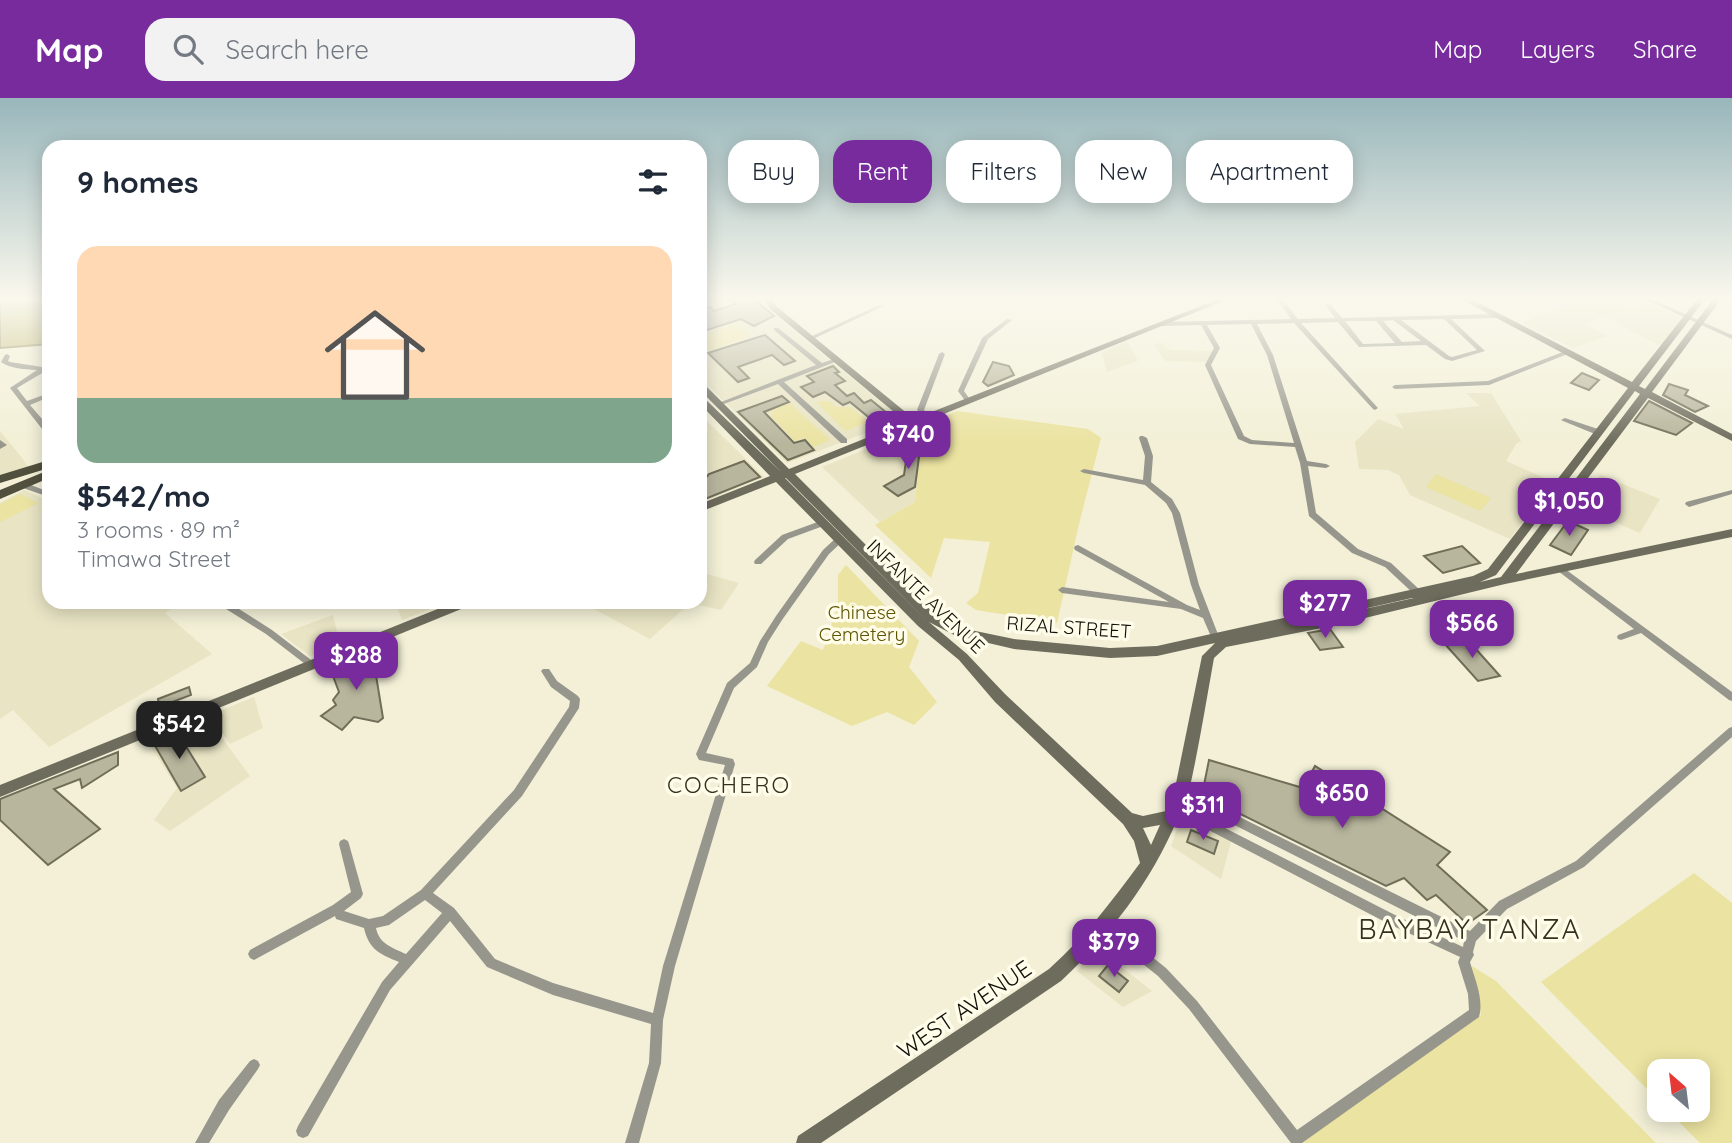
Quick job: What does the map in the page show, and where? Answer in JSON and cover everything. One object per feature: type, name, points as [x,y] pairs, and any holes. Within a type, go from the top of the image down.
[{"type":"main road","points":[[821,347],[913,423]]},
{"type":"main road","points":[[707,505],[1105,347]]},
{"type":"main road","points":[[1558,347],[1732,438]]},
{"type":"main road","points":[[1505,580],[1520,564],[1668,347]]},
{"type":"main road","points":[[1505,580],[1492,572],[1503,556],[1598,432],[1678,347]]},
{"type":"main road","name":"INFANTE AVENUE","points":[[707,392],[759,451]]},
{"type":"main road","name":"INFANTE AVENUE","points":[[707,405],[759,451],[932,618]]},
{"type":"main road","points":[[0,480],[42,466]]},
{"type":"main road","name":"INFANTE AVENUE","points":[[782,474],[823,523],[922,623],[963,657],[1000,698],[1128,819],[1146,847],[1148,865]]},
{"type":"main road","points":[[0,495],[42,477]]},
{"type":"main road","points":[[1184,646],[1208,656],[1222,644],[1231,641],[1382,611],[1505,580],[1732,533]]},
{"type":"main road","points":[[1503,556],[1545,572]]},
{"type":"main road","name":"RIZAL STREET","points":[[932,618],[948,628],[978,638],[1110,653],[1184,646],[1418,593],[1476,579],[1492,572]]},
{"type":"main road","points":[[0,791],[450,609]]},
{"type":"main road","points":[[963,657],[963,642],[978,638]]},
{"type":"main road","name":"WEST AVENUE","points":[[805,1143],[1055,975],[1103,925],[1148,865],[1181,793],[1208,656]]},
{"type":"main road","points":[[1128,819],[1143,822],[1171,812]]},
{"type":"street","points":[[797,347],[821,366]]},
{"type":"street","points":[[968,401],[961,391],[981,347]]},
{"type":"street","points":[[1216,347],[1208,365],[1244,441],[1298,445]]},
{"type":"street","points":[[1266,347],[1304,463],[1312,514],[1355,551],[1388,565],[1418,593]]},
{"type":"street","points":[[1319,347],[1375,408]]},
{"type":"street","points":[[1430,347],[1449,359],[1482,351],[1477,347]]},
{"type":"street","points":[[1395,387],[1489,383],[1568,352]]},
{"type":"street","points":[[928,417],[920,410],[942,354]]},
{"type":"street","points":[[7,356],[5,362],[8,364],[42,367]]},
{"type":"street","points":[[719,404],[837,360]]},
{"type":"street","points":[[42,369],[13,387],[42,423]]},
{"type":"street","points":[[779,382],[844,441]]},
{"type":"street","points":[[26,404],[42,398]]},
{"type":"street","points":[[1565,420],[1598,432]]},
{"type":"street","points":[[1143,438],[1149,456],[1147,483]]},
{"type":"street","points":[[1304,463],[1326,466]]},
{"type":"street","points":[[1084,471],[1147,483],[1163,494],[1176,513],[1205,615],[1215,637]]},
{"type":"street","points":[[23,485],[42,492]]},
{"type":"street","points":[[1689,504],[1732,492]]},
{"type":"street","points":[[758,562],[785,537],[823,523]]},
{"type":"street","points":[[632,1143],[655,1063],[657,1020],[670,966],[730,764],[703,757],[701,754],[730,686],[754,665],[764,641],[779,618],[826,552],[840,540]]},
{"type":"street","points":[[1078,548],[1184,607],[1205,615]]},
{"type":"street","points":[[1561,569],[1732,698]]},
{"type":"street","points":[[1062,590],[1184,607]]},
{"type":"street","points":[[232,609],[270,632],[312,665]]},
{"type":"street","points":[[1621,637],[1640,630]]},
{"type":"street","points":[[337,909],[340,915],[369,924],[385,921],[425,894],[518,793],[574,708],[575,699],[554,684],[546,671]]},
{"type":"street","points":[[1103,925],[1162,972],[1193,1005],[1296,1139],[1475,1013],[1474,994],[1464,962],[1471,938],[1503,905],[1580,864],[1732,731]]},
{"type":"street","points":[[1181,793],[1471,938]]},
{"type":"street","points":[[1171,812],[1468,955]]},
{"type":"street","points":[[254,954],[337,909],[357,894],[344,844]]},
{"type":"street","points":[[425,894],[450,912],[491,963],[553,989],[657,1020]]},
{"type":"street","points":[[1387,916],[1396,900]]},
{"type":"street","points":[[303,1131],[386,986],[450,912]]},
{"type":"street","points":[[369,924],[370,937],[375,945],[408,961]]},
{"type":"street","points":[[202,1143],[224,1105],[254,1065]]},
{"type":"shaded area","points":[[707,347],[813,347],[902,419],[787,463],[707,385]]},
{"type":"shaded area","points":[[1114,347],[1130,347],[1138,361],[1107,372],[1102,352]]},
{"type":"shaded area","points":[[1156,347],[1166,347],[1170,350],[1215,351],[1207,362],[1165,361]]},
{"type":"shaded area","points":[[1466,393],[1491,393],[1521,441],[1516,444],[1506,461],[1554,482],[1510,539],[1410,495],[1399,475],[1388,470],[1359,469],[1355,442],[1378,419],[1404,429],[1395,414],[1480,406]]},
{"type":"shaded area","points":[[707,421],[716,430],[764,477],[707,500]]},
{"type":"shaded area","points":[[923,426],[915,502],[880,522],[822,467]]},
{"type":"shaded area","points":[[0,431],[23,459],[28,467],[0,476]]},
{"type":"shaded area","points":[[1600,475],[1660,499],[1640,533],[1577,506]]},
{"type":"shaded area","points":[[24,490],[42,498],[42,609],[171,609],[165,613],[212,654],[49,747],[13,710],[0,719],[0,503]]},
{"type":"shaded area","points":[[707,574],[739,583],[721,610],[707,607]]},
{"type":"shaded area","points":[[398,609],[431,609],[402,620]]},
{"type":"shaded area","points":[[594,609],[683,609],[650,639]]},
{"type":"shaded area","points":[[333,615],[340,645],[310,656],[281,634]]},
{"type":"shaded area","points":[[254,697],[263,728],[230,744],[210,715]]},
{"type":"shaded area","points":[[205,715],[250,776],[170,831],[154,820],[177,788],[146,739]]},
{"type":"shaded area","points":[[1182,816],[1231,842],[1221,879],[1171,846]]},
{"type":"shaded area","points":[[1097,948],[1152,991],[1123,1007],[1077,971]]},
{"type":"green space","points":[[829,401],[836,407],[851,407],[868,422],[846,431],[816,402]]},
{"type":"green space","points":[[790,403],[830,440],[814,447],[805,438],[795,441],[770,415],[773,414],[770,411]]},
{"type":"green space","points":[[957,411],[1088,429],[1101,438],[1057,623],[976,610],[966,603],[978,593],[990,542],[944,538],[931,578],[875,525],[915,502],[923,426]]},
{"type":"green space","points":[[1436,474],[1491,498],[1480,511],[1426,487]]},
{"type":"green space","points":[[20,494],[38,503],[0,522],[0,504]]},
{"type":"green space","name":"Chinese Cemetery","points":[[846,565],[919,641],[909,667],[937,702],[914,725],[887,712],[852,726],[767,686],[801,641],[823,650],[838,606],[838,575]]},
{"type":"green space","points":[[1694,873],[1732,903],[1732,1143],[1700,1143],[1679,1122],[1710,1122],[1710,1059],[1647,1059],[1647,1089],[1541,982]]},
{"type":"green space","points":[[1470,965],[1496,981],[1656,1143],[1300,1143],[1481,1015]]},
{"type":"building","points":[[728,347],[779,347],[795,361],[784,365],[772,355],[738,367],[749,378],[738,382],[708,353]]},
{"type":"building","points":[[993,362],[1009,366],[1014,375],[988,386],[983,382]]},
{"type":"building","points":[[833,366],[839,372],[835,373],[845,381],[835,385],[847,396],[854,393],[864,403],[871,400],[893,418],[877,424],[850,402],[843,405],[825,392],[813,397],[801,387],[814,382],[807,376]]},
{"type":"building","points":[[1582,373],[1599,380],[1589,390],[1571,383]]},
{"type":"building","points":[[1669,384],[1688,390],[1685,395],[1708,406],[1695,412],[1663,395]]},
{"type":"building","points":[[782,396],[789,402],[764,412],[794,443],[805,440],[814,450],[788,460],[738,412]]},
{"type":"building","points":[[1649,401],[1692,423],[1676,435],[1634,421]]},
{"type":"building","points":[[909,441],[921,442],[915,487],[898,496],[884,486],[904,475]]},
{"type":"building","points":[[744,461],[760,477],[707,498],[709,474]]},
{"type":"building","points":[[1568,521],[1588,530],[1571,555],[1550,545]]},
{"type":"building","points":[[1462,546],[1480,563],[1443,573],[1424,556]]},
{"type":"building","points":[[1330,629],[1343,647],[1320,650],[1308,633]]},
{"type":"building","points":[[1466,638],[1500,676],[1478,681],[1444,643]]},
{"type":"building","points":[[372,651],[383,718],[378,722],[354,717],[342,730],[321,716],[336,705],[333,700],[339,692],[330,668]]},
{"type":"building","points":[[189,687],[191,695],[159,707],[158,699]]},
{"type":"building","points":[[177,732],[205,777],[181,791],[154,744]]},
{"type":"building","points":[[118,752],[118,765],[82,788],[80,779],[54,789],[100,829],[48,865],[0,820],[0,799]]},
{"type":"building","points":[[1209,760],[1303,788],[1315,766],[1450,852],[1437,865],[1487,910],[1467,924],[1436,895],[1427,900],[1404,878],[1386,886],[1202,795]]},
{"type":"building","points":[[1191,830],[1218,841],[1214,854],[1187,842]]},
{"type":"building","points":[[1108,965],[1128,981],[1119,992],[1099,976]]},
{"type":"district","name":"COCHERO","points":[[729,784]]},
{"type":"district","name":"BAYBAY TANZA","points":[[1470,928]]}]
